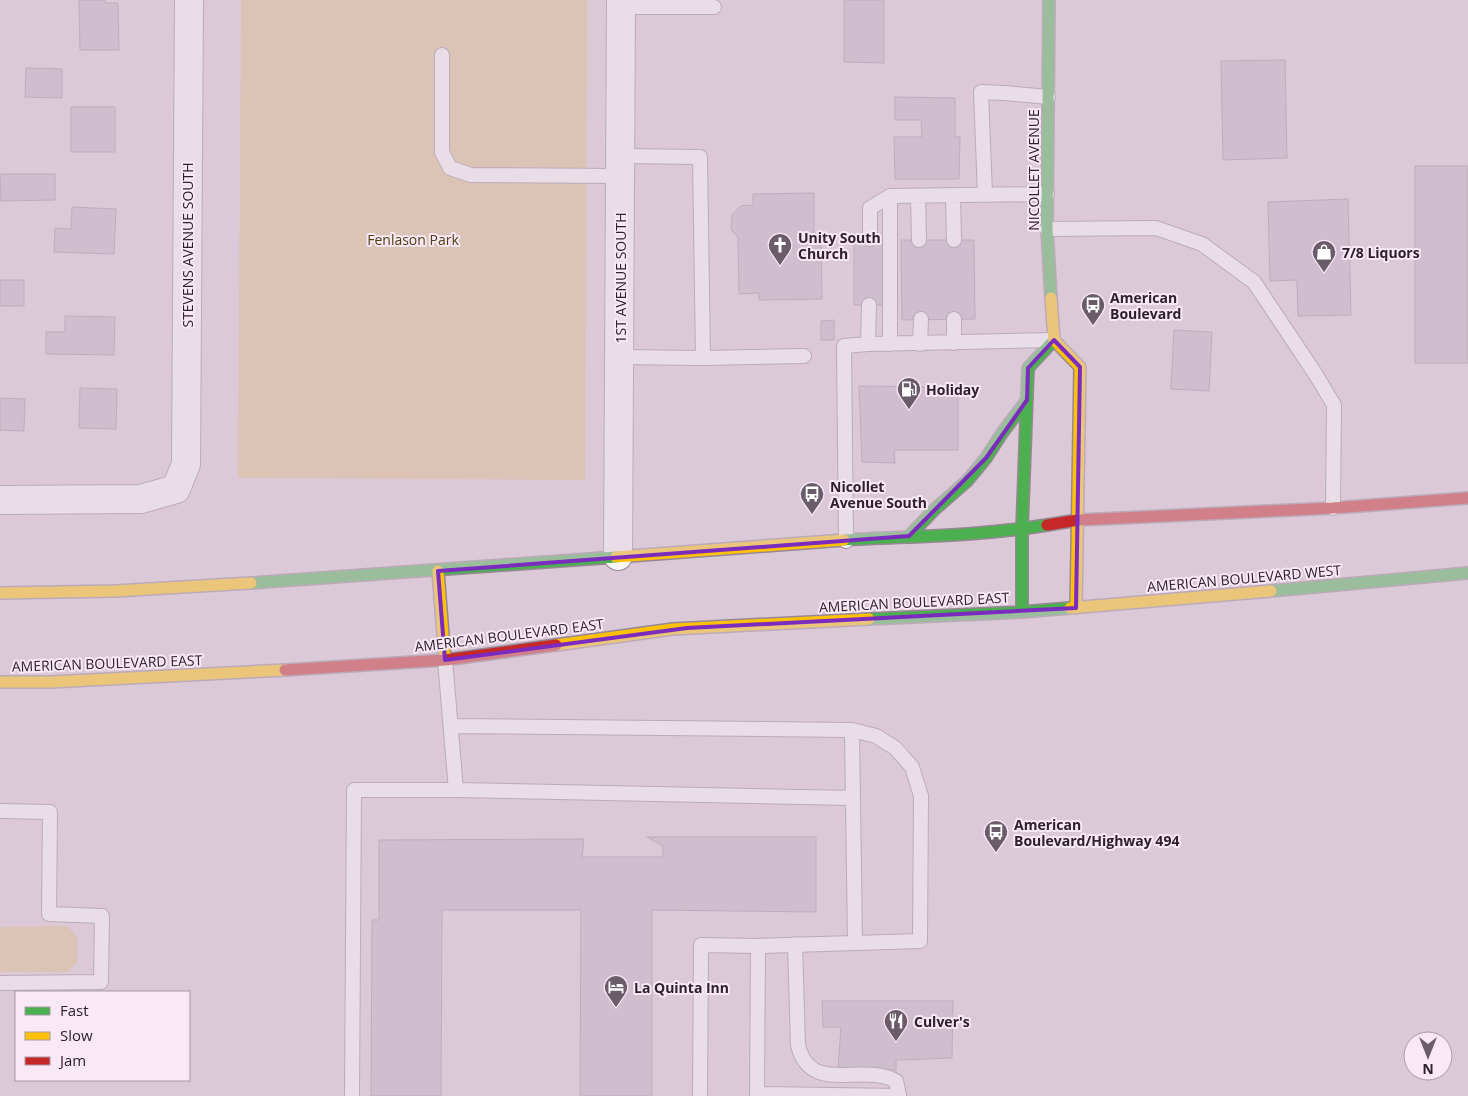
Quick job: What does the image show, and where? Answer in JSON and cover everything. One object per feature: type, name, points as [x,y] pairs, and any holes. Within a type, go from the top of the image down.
[{"type":"main road","name":"NICOLLET AVENUE","points":[[1049,0],[1047,229],[1054,340]]},
{"type":"main road","points":[[1022,612],[1022,529],[1028,368],[1054,340],[1080,367],[1076,608]]},
{"type":"main road","points":[[909,536],[935,509],[967,481],[986,458],[1002,432],[1027,400]]},
{"type":"main road","points":[[0,593],[32,594],[176,588],[1022,529],[1078,520],[1333,508],[1468,498]]},
{"type":"main road","points":[[438,571],[445,660]]},
{"type":"main road","name":"AMERICAN BOULEVARD WEST","points":[[1022,612],[1468,573]]},
{"type":"main road","name":"AMERICAN BOULEVARD EAST","points":[[0,682],[51,682],[445,660],[672,629],[1022,612]]},
{"type":"street","name":"STEVENS AVENUE SOUTH","points":[[0,500],[141,499],[176,489],[186,464],[189,0]]},
{"type":"street","name":"1ST AVENUE SOUTH","points":[[618,556],[621,3]]},
{"type":"lane","points":[[621,3],[714,7]]},
{"type":"lane","points":[[442,55],[442,152],[450,168],[471,176],[620,166],[700,157],[703,358]]},
{"type":"lane","points":[[985,196],[981,92],[1048,97]]},
{"type":"lane","points":[[870,239],[870,208],[890,196],[1047,194]]},
{"type":"lane","points":[[890,196],[890,344]]},
{"type":"lane","points":[[918,196],[919,240]]},
{"type":"lane","points":[[953,196],[954,240]]},
{"type":"lane","points":[[1047,229],[1156,228],[1202,244],[1254,282],[1334,405],[1333,508]]},
{"type":"lane","points":[[868,344],[869,305]]},
{"type":"lane","points":[[920,344],[921,319]]},
{"type":"lane","points":[[954,319],[954,342]]},
{"type":"lane","points":[[846,541],[844,346],[1054,340]]},
{"type":"lane","points":[[619,357],[804,356]]},
{"type":"lane","points":[[445,660],[456,790]]},
{"type":"lane","points":[[452,726],[852,730],[876,736],[895,748],[912,767],[921,796],[920,941],[758,946],[701,945],[700,1096]]},
{"type":"lane","points":[[852,730],[855,943]]},
{"type":"lane","points":[[352,1096],[354,790],[456,790],[853,798]]},
{"type":"lane","points":[[0,811],[50,812],[49,914],[102,916],[101,982],[0,983]]},
{"type":"lane","points":[[758,946],[757,1095],[899,1096],[896,1081],[886,1076],[825,1075],[814,1072],[806,1065],[798,1045],[795,944]]},
{"type":"highlighted area","points":[[1054,340],[1080,367],[1076,608],[687,628],[445,660],[438,571],[909,536],[986,458],[1027,400],[1028,368]]},
{"type":"green space","name":"Fenlason Park","points":[[241,0],[587,0],[585,480],[238,478]]},
{"type":"green space","points":[[68,926],[78,939],[77,962],[68,972],[0,972],[0,927]]},
{"type":"building","points":[[79,0],[105,0],[105,3],[118,3],[119,50],[80,50]]},
{"type":"building","points":[[844,0],[884,0],[884,63],[844,62]]},
{"type":"building","points":[[1285,60],[1287,158],[1223,160],[1221,61]]},
{"type":"building","points":[[26,68],[62,69],[62,98],[25,97]]},
{"type":"building","points":[[895,97],[955,98],[955,137],[960,137],[959,179],[895,179],[894,137],[922,137],[921,120],[895,120]]},
{"type":"building","points":[[71,107],[115,107],[115,152],[71,152]]},
{"type":"building","points":[[1415,166],[1468,166],[1468,363],[1415,363]]},
{"type":"building","points":[[0,174],[55,174],[55,200],[1,201]]},
{"type":"building","name":"Unity South Church","points":[[814,193],[814,239],[821,239],[822,299],[759,300],[759,293],[739,294],[738,238],[731,229],[732,215],[741,206],[753,205],[753,194]]},
{"type":"building","points":[[1348,199],[1351,315],[1298,316],[1297,280],[1270,281],[1268,202]]},
{"type":"building","points":[[72,207],[116,209],[114,254],[54,252],[55,228],[71,229]]},
{"type":"building","points":[[854,239],[884,240],[884,305],[854,305]]},
{"type":"building","points":[[901,240],[974,240],[975,319],[902,320]]},
{"type":"building","points":[[0,280],[24,280],[24,306],[0,306]]},
{"type":"building","points":[[65,316],[115,317],[114,355],[46,354],[46,332],[65,332]]},
{"type":"building","points":[[834,320],[834,340],[821,340],[821,321]]},
{"type":"building","points":[[1174,330],[1212,332],[1209,391],[1171,389]]},
{"type":"building","points":[[859,386],[958,387],[958,450],[894,450],[895,463],[862,462]]},
{"type":"building","points":[[80,388],[117,389],[116,429],[79,428]]},
{"type":"building","points":[[0,398],[25,399],[24,431],[0,430]]},
{"type":"building","name":"La Quinta Inn","points":[[647,837],[816,837],[816,912],[652,910],[652,1096],[580,1096],[581,910],[442,910],[441,1096],[371,1096],[372,920],[379,920],[379,840],[584,839],[582,857],[663,857],[663,846]]},
{"type":"building","name":"Culver's","points":[[822,1001],[953,1001],[952,1058],[896,1060],[896,1070],[838,1068],[841,1027],[823,1027]]},
{"type":"traffic: fast","points":[[1049,0],[1047,229],[1051,298]]},
{"type":"traffic: fast","points":[[1022,612],[1022,529],[1028,368],[1054,340]]},
{"type":"traffic: fast","points":[[909,536],[935,509],[967,481],[986,458],[1027,400]]},
{"type":"traffic: fast","points":[[844,540],[972,534],[1047,525]]},
{"type":"traffic: fast","points":[[251,583],[616,557]]},
{"type":"traffic: fast","points":[[1271,591],[1468,573]]},
{"type":"traffic: fast","points":[[869,619],[1070,608]]},
{"type":"traffic: slow","points":[[1051,298],[1054,340],[1080,367],[1076,608]]},
{"type":"traffic: slow","points":[[616,557],[844,540]]},
{"type":"traffic: slow","points":[[438,571],[445,660]]},
{"type":"traffic: slow","points":[[0,593],[115,591],[251,583]]},
{"type":"traffic: slow","points":[[1070,608],[1271,591]]},
{"type":"traffic: slow","points":[[556,645],[673,629],[869,619]]},
{"type":"traffic: slow","points":[[0,682],[51,682],[285,670]]},
{"type":"traffic: jam","points":[[1047,525],[1078,520],[1333,508],[1468,498]]},
{"type":"traffic: jam","points":[[285,670],[445,660],[556,645]]},
{"type":"place","name":"Unity South Church","points":[[780,266]]},
{"type":"place","name":"7/8 Liquors","points":[[1324,273]]},
{"type":"place","name":"American Boulevard","points":[[1093,326]]},
{"type":"place","name":"Holiday","points":[[909,410]]},
{"type":"place","name":"Nicollet Avenue South","points":[[812,515]]},
{"type":"place","name":"American Boulevard/Highway 494","points":[[996,853]]},
{"type":"place","name":"La Quinta Inn","points":[[616,1008]]},
{"type":"place","name":"Culver's","points":[[896,1042]]}]
